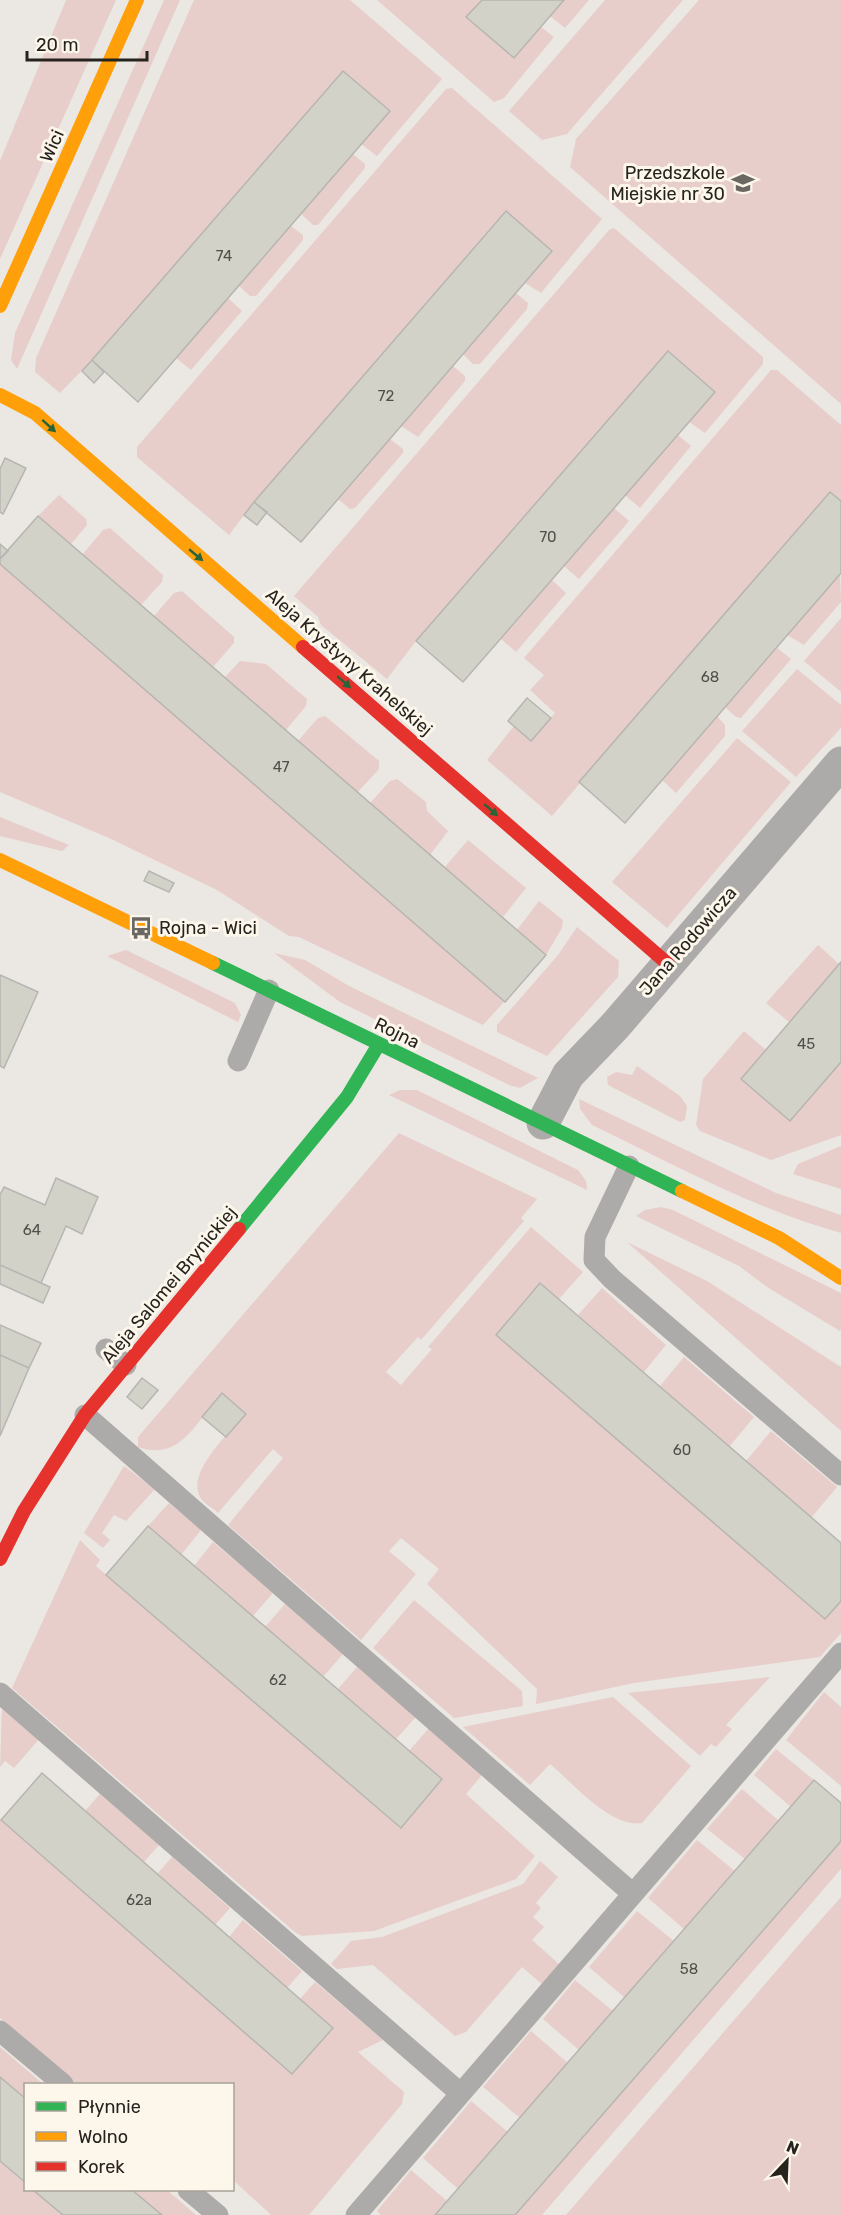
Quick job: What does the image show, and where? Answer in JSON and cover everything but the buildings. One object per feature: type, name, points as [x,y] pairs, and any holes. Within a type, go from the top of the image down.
[{"type":"street","name":"Wici","points":[[0,306],[137,0]]},
{"type":"street","name":"Aleja Krystyny Krahelskiej","points":[[0,395],[35,414],[668,964]]},
{"type":"street","name":"Jana Rodowicza","points":[[543,1123],[568,1075],[668,964],[841,763]]},
{"type":"street","name":"Rojna","points":[[0,860],[779,1238],[841,1278]]},
{"type":"street","name":"Aleja Salomei Brynickiej","points":[[0,1559],[24,1511],[85,1416],[347,1097],[379,1044]]},
{"type":"street","name":"Rojna","points":[[779,1238],[820,1246]]},
{"type":"lane","points":[[237,1061],[269,990]]},
{"type":"lane","points":[[629,1166],[595,1237],[594,1260],[612,1279],[841,1475]]},
{"type":"lane","points":[[106,1348],[126,1365]]},
{"type":"lane","points":[[85,1416],[633,1894]]},
{"type":"lane","points":[[356,2215],[841,1653]]},
{"type":"lane","points":[[0,1694],[460,2093]]},
{"type":"lane","points":[[0,2031],[61,2083]]},
{"type":"lane","points":[[189,2191],[218,2215]]},
{"type":"shaded area","points":[[66,0],[116,0],[0,259],[0,161]]},
{"type":"shaded area","points":[[164,0],[180,0],[17,369],[11,360],[15,333]]},
{"type":"shaded area","points":[[194,0],[350,0],[442,79],[377,156],[361,144],[390,111],[343,71],[92,360],[60,393],[35,372],[36,358]]},
{"type":"shaded area","points":[[377,0],[482,0],[467,18],[514,58],[541,27],[554,37],[504,98],[494,102]]},
{"type":"shaded area","points":[[564,0],[589,0],[565,28],[550,16]]},
{"type":"shaded area","points":[[605,0],[683,0],[567,134],[542,140],[509,111]]},
{"type":"shaded area","name":"Przedszkole Miejskie nr 30","points":[[699,0],[841,0],[841,404],[570,167],[576,139]]},
{"type":"shaded area","points":[[452,88],[602,219],[541,293],[525,283],[552,251],[505,211],[254,502],[229,535],[137,457],[137,447],[446,89]]},
{"type":"shaded area","points":[[353,154],[365,164],[365,168],[318,225],[313,225],[301,214]]},
{"type":"shaded area","points":[[291,226],[303,235],[303,240],[256,296],[250,296],[239,286]]},
{"type":"shaded area","points":[[614,228],[763,357],[763,364],[705,433],[689,422],[668,351],[416,641],[387,679],[321,625],[318,617],[294,596],[609,230]]},
{"type":"shaded area","points":[[516,293],[528,303],[527,309],[480,364],[473,364],[463,354]]},
{"type":"shaded area","points":[[228,298],[242,311],[191,370],[176,358]]},
{"type":"shaded area","points":[[453,366],[465,376],[465,381],[418,437],[401,426]]},
{"type":"shaded area","points":[[771,370],[777,370],[841,425],[841,501],[830,492],[552,816],[487,760],[514,726],[531,741],[555,713],[530,690],[544,675],[524,658]]},
{"type":"shaded area","points":[[678,435],[691,446],[640,508],[625,495]]},
{"type":"shaded area","points":[[390,439],[403,449],[403,453],[355,508],[350,509],[338,499]]},
{"type":"shaded area","points":[[59,495],[86,519],[87,525],[71,544],[38,516]]},
{"type":"shaded area","points":[[614,508],[629,521],[579,579],[564,566]]},
{"type":"shaded area","points":[[110,528],[163,575],[162,582],[141,605],[82,555],[103,530]]},
{"type":"shaded area","points":[[0,564],[505,1001],[483,1025],[299,937],[289,936],[217,890],[109,838],[0,792]]},
{"type":"shaded area","points":[[840,575],[841,602],[804,645],[787,635]]},
{"type":"shaded area","points":[[552,580],[566,593],[516,652],[501,639]]},
{"type":"shaded area","points":[[182,591],[234,637],[234,643],[213,667],[154,616],[174,593]]},
{"type":"shaded area","points":[[841,618],[841,692],[804,661]]},
{"type":"shaded area","points":[[777,648],[791,659],[741,718],[736,717],[725,707]]},
{"type":"shaded area","points":[[240,661],[266,664],[307,699],[306,706],[286,730],[225,677]]},
{"type":"shaded area","points":[[797,669],[841,705],[841,728],[796,777],[742,731]]},
{"type":"shaded area","points":[[325,716],[379,761],[379,769],[358,792],[298,741],[318,718]]},
{"type":"shaded area","points":[[717,716],[725,725],[725,736],[676,793],[662,780]]},
{"type":"shaded area","points":[[737,738],[791,782],[667,928],[612,882]]},
{"type":"shaded area","points":[[397,779],[426,802],[427,811],[448,831],[430,855],[370,803],[390,781]]},
{"type":"shaded area","points":[[0,817],[69,845],[62,851],[0,836]]},
{"type":"shaded area","points":[[468,840],[526,888],[503,917],[445,867]]},
{"type":"shaded area","points":[[539,901],[563,920],[562,928],[546,955],[517,930]]},
{"type":"shaded area","points":[[577,927],[619,961],[618,977],[547,1056],[497,1032],[497,1025],[558,955]]},
{"type":"shaded area","points":[[818,945],[839,964],[789,1022],[766,1003]]},
{"type":"shaded area","points":[[126,950],[235,1003],[241,1015],[238,1022],[107,956]]},
{"type":"shaded area","points":[[274,953],[305,960],[349,986],[538,1078],[520,1088],[509,1085],[340,1002]]},
{"type":"shaded area","points":[[744,1031],[766,1050],[741,1079],[790,1121],[841,1062],[841,1135],[771,1160],[700,1131],[696,1125],[703,1079]]},
{"type":"shaded area","points":[[637,1066],[680,1096],[687,1106],[685,1120],[680,1122],[608,1085],[607,1077],[616,1072],[632,1075]]},
{"type":"shaded area","points":[[400,1090],[417,1090],[578,1170],[586,1181],[587,1190],[389,1095]]},
{"type":"shaded area","points":[[579,1099],[776,1193],[841,1215],[841,1233],[745,1199],[592,1125],[580,1109]]},
{"type":"shaded area","points":[[399,1133],[537,1199],[521,1218],[524,1221],[421,1340],[418,1337],[386,1372],[401,1385],[432,1349],[428,1347],[531,1227],[583,1272],[559,1299],[540,1284],[496,1335],[825,1619],[841,1601],[841,1633],[820,1657],[634,1683],[536,1704],[537,1689],[427,1584],[439,1569],[401,1538],[389,1551],[416,1574],[361,1640],[228,1525],[283,1458],[273,1449],[218,1513],[203,1501],[197,1487],[204,1464],[245,1414],[222,1394],[195,1427],[177,1444],[166,1449],[153,1450],[138,1447],[138,1437]]},
{"type":"shaded area","points":[[841,1146],[841,1189],[793,1174],[798,1164]]},
{"type":"shaded area","points":[[661,1207],[673,1210],[841,1293],[840,1331],[767,1287],[739,1266],[636,1216],[645,1210]]},
{"type":"shaded area","points":[[627,1242],[707,1281],[841,1367],[841,1431]]},
{"type":"shaded area","points":[[602,1288],[666,1345],[644,1372],[578,1315]]},
{"type":"shaded area","points":[[684,1357],[754,1417],[729,1447],[660,1386]]},
{"type":"shaded area","points":[[771,1431],[837,1487],[811,1518],[746,1461]]},
{"type":"shaded area","points":[[124,1466],[155,1489],[126,1521],[114,1515],[102,1533],[110,1540],[103,1548],[84,1533]]},
{"type":"shaded area","points":[[169,1503],[201,1530],[181,1555],[148,1526]]},
{"type":"shaded area","points":[[80,1540],[100,1560],[96,1566],[400,1828],[442,1779],[409,1751],[429,1728],[482,1775],[466,1794],[535,1856],[516,1879],[374,1931],[302,1936],[296,1933],[12,1688]]},
{"type":"shaded area","points":[[213,1542],[273,1593],[253,1616],[194,1566]]},
{"type":"shaded area","points":[[414,1600],[522,1691],[523,1706],[454,1718],[373,1648]]},
{"type":"shaded area","points":[[285,1604],[343,1654],[323,1677],[265,1627]]},
{"type":"shaded area","points":[[357,1667],[416,1717],[396,1739],[338,1689]]},
{"type":"shaded area","points":[[770,1677],[726,1725],[732,1729],[716,1747],[711,1744],[700,1756],[628,1693]]},
{"type":"shaded area","points":[[824,1692],[841,1707],[841,1786],[786,1740]]},
{"type":"shaded area","points":[[613,1697],[691,1766],[642,1823],[630,1823],[605,1812],[550,1764],[530,1785],[463,1727]]},
{"type":"shaded area","points":[[2,1709],[40,1738],[14,1768],[5,1761],[0,1767]]},
{"type":"shaded area","points":[[776,1749],[814,1780],[791,1807],[754,1775]]},
{"type":"shaded area","points":[[742,1789],[779,1821],[745,1859],[707,1829]]},
{"type":"shaded area","points":[[100,1794],[159,1845],[144,1862],[85,1811]]},
{"type":"shaded area","points":[[0,1819],[292,2074],[300,1999],[315,1982],[383,2040],[358,2052],[404,2092],[402,2104],[309,2215],[271,2215],[234,2181],[234,2083],[75,2083],[0,2018]]},
{"type":"shaded area","points":[[697,1840],[735,1871],[684,1929],[648,1898]]},
{"type":"shaded area","points":[[841,1841],[841,1869],[542,2215],[515,2215]]},
{"type":"shaded area","points":[[172,1857],[230,1908],[215,1925],[157,1874]]},
{"type":"shaded area","points":[[540,1861],[558,1877],[536,1903],[541,1908],[533,1917],[544,1927],[532,1940],[559,1964],[543,1985],[522,1967],[466,2032],[455,2036],[373,1965],[337,1969],[331,1964],[351,1941],[382,1937],[523,1884]]},
{"type":"shaded area","points":[[841,1897],[841,2215],[566,2215],[803,1940]]},
{"type":"shaded area","points":[[637,1911],[674,1941],[625,1998],[589,1967]]},
{"type":"shaded area","points":[[243,1920],[302,1971],[287,1988],[229,1937]]},
{"type":"shaded area","points":[[575,1980],[613,2011],[579,2050],[543,2019]]},
{"type":"shaded area","points":[[531,2031],[568,2063],[520,2118],[483,2087]]},
{"type":"shaded area","points":[[0,2047],[42,2083],[24,2083],[24,2098],[0,2077]]},
{"type":"shaded area","points":[[471,2101],[508,2132],[458,2189],[423,2158]]},
{"type":"shaded area","points":[[0,2161],[24,2182],[24,2191],[34,2191],[63,2215],[0,2215]]},
{"type":"shaded area","points":[[411,2170],[447,2201],[435,2215],[381,2215],[377,2211]]},
{"type":"shaded area","points":[[133,2191],[168,2191],[196,2215],[162,2215]]},
{"type":"traffic: fast","points":[[213,963],[682,1191]]},
{"type":"traffic: fast","points":[[239,1229],[347,1097],[379,1044]]},
{"type":"traffic: slow","points":[[0,306],[137,0]]},
{"type":"traffic: slow","points":[[0,395],[35,413],[303,647]]},
{"type":"traffic: slow","points":[[0,860],[213,963]]},
{"type":"traffic: slow","points":[[682,1191],[779,1238],[841,1278]]},
{"type":"traffic: jam","points":[[303,647],[668,964]]},
{"type":"traffic: jam","points":[[0,1559],[24,1511],[85,1415],[239,1229]]},
{"type":"place","name":"Przedszkole Miejskie nr 30","points":[[743,183]]},
{"type":"place","name":"Rojna - Wici","points":[[141,928]]}]
